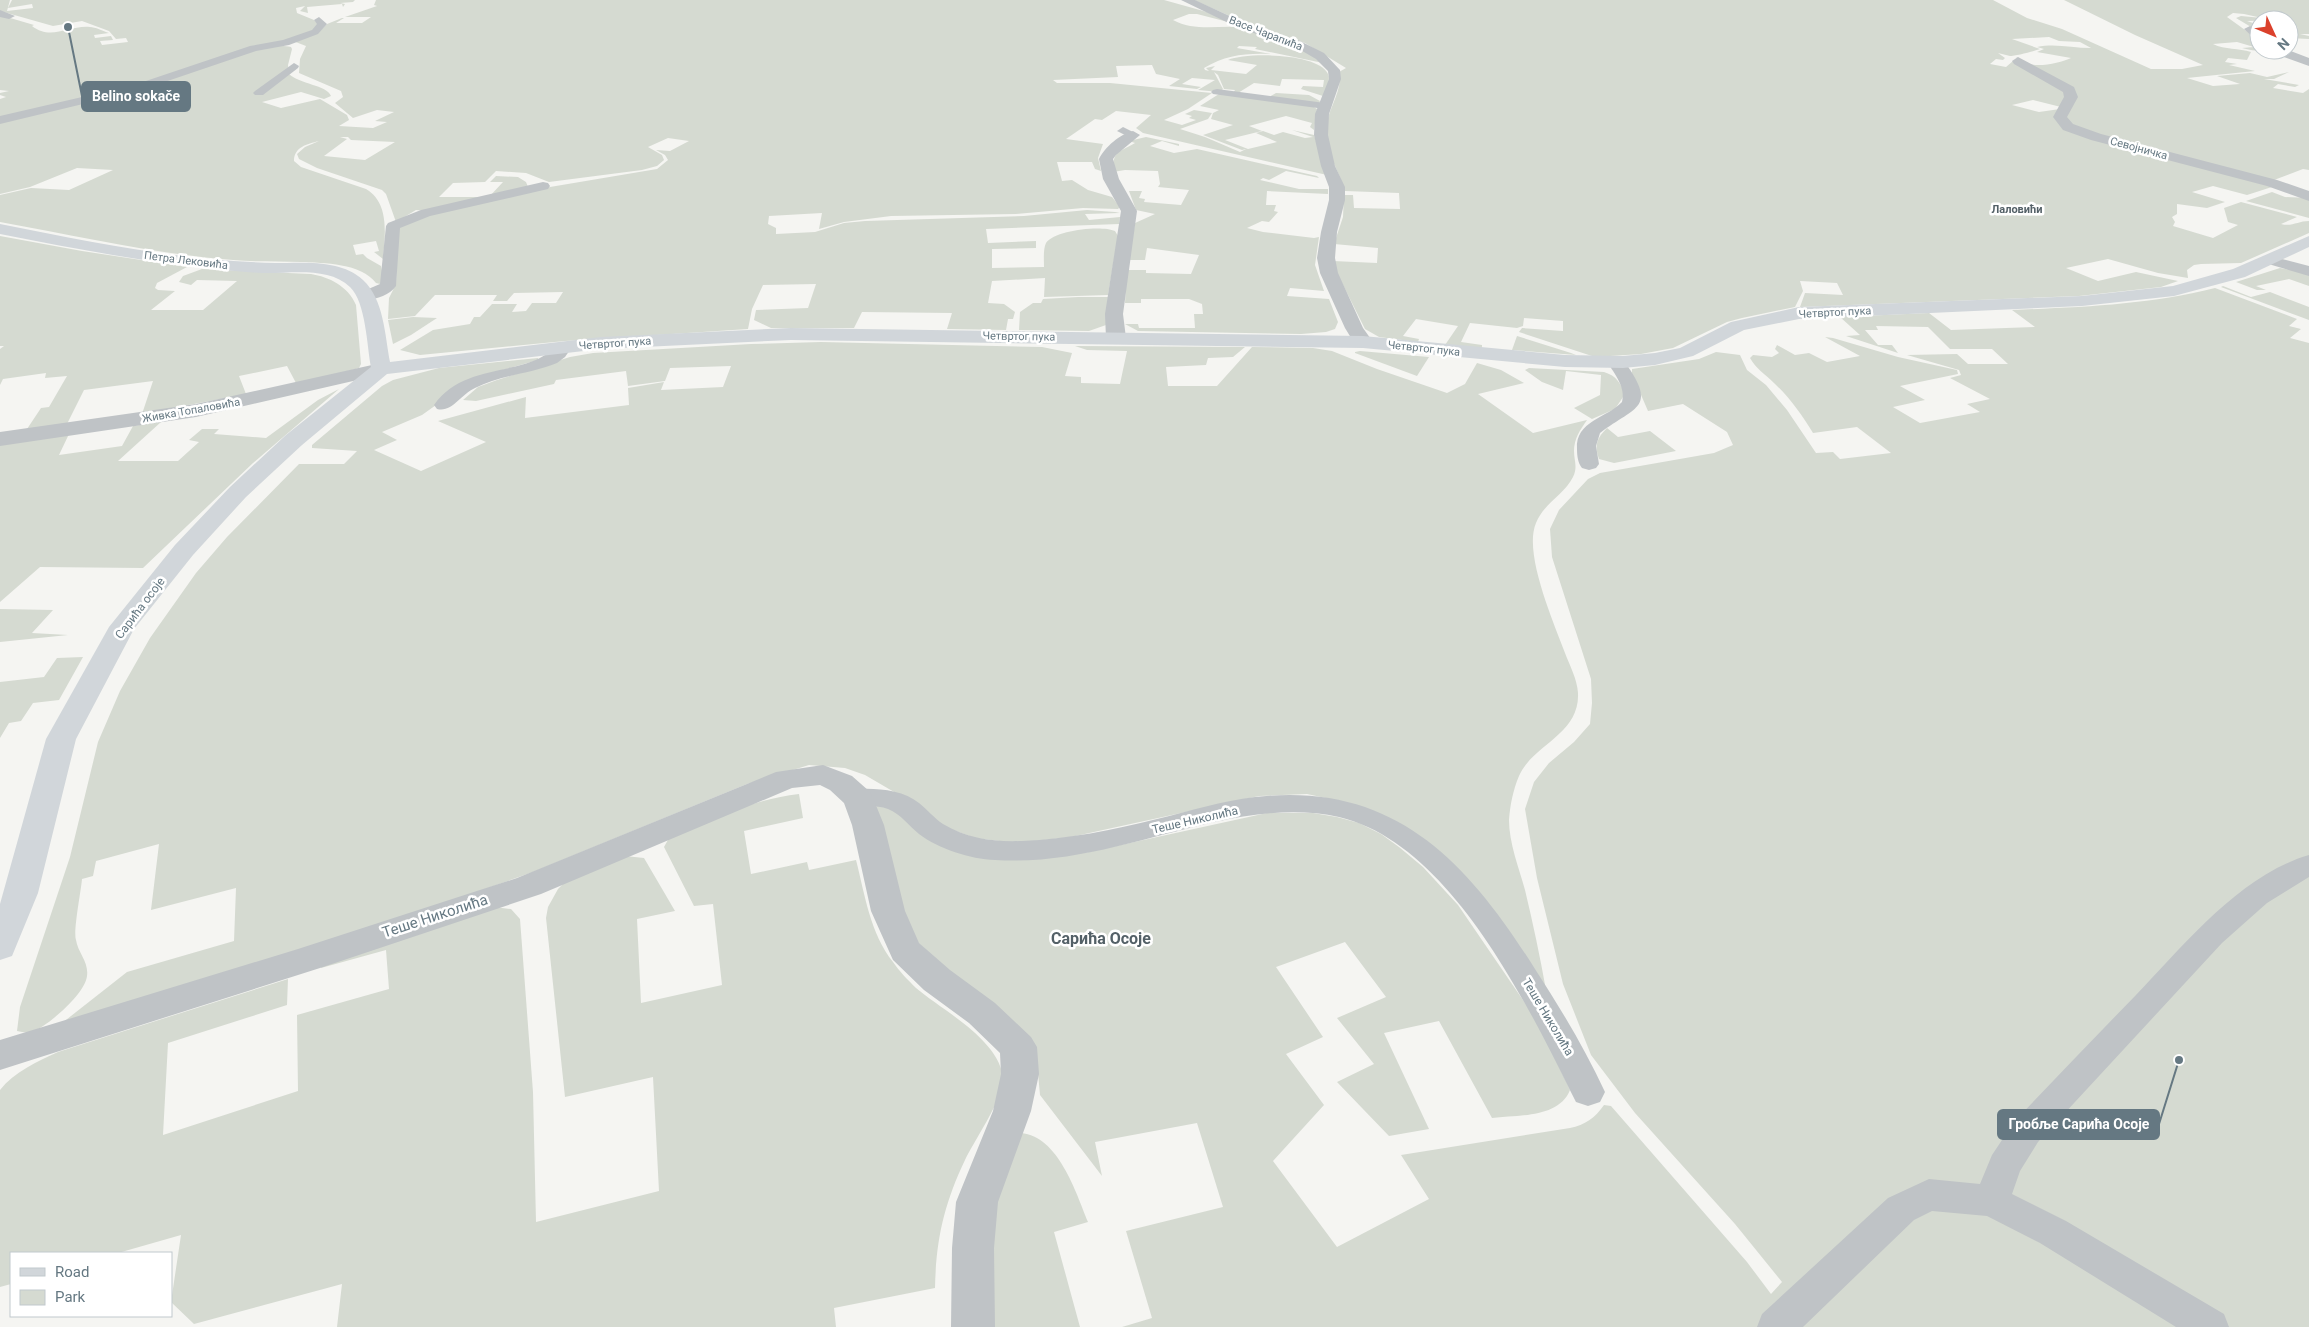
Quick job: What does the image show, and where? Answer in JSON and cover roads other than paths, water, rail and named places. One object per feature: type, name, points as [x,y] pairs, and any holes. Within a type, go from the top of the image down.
[{"type":"street","name":"Васе Чарапића","points":[[1186,0],[1245,26],[1296,44],[1320,56],[1334,70],[1336,79],[1322,114],[1321,135],[1337,193],[1329,232],[1327,265],[1328,272],[1362,342]]},
{"type":"street","name":"Севојничка","points":[[2018,62],[2069,90],[2071,97],[2060,117],[2068,127],[2096,137],[2277,185],[2309,196]]},
{"type":"street","points":[[1116,338],[1114,314],[1128,211],[1111,180],[1106,159],[1128,133]]},
{"type":"street","name":"Петра Лековића","points":[[0,229],[88,246],[207,264],[323,270],[341,274],[357,284],[366,296]]},
{"type":"street","name":"Четвртог пука","points":[[381,369],[564,347],[791,334],[1362,342],[1565,361],[1616,362],[1655,359],[1686,352],[1738,326],[1799,313],[2082,301],[2193,286],[2239,273],[2309,242]]},
{"type":"street","points":[[366,296],[381,369]]},
{"type":"street","name":"Живка Топаловића","points":[[0,439],[84,429],[171,414],[256,398],[381,369]]},
{"type":"street","name":"Сарића осоје","points":[[0,947],[20,893],[60,739],[122,627],[184,550],[238,492],[294,440],[381,369]]},
{"type":"street","name":"Теше Николића","points":[[0,1055],[308,959],[529,886],[787,779],[823,775],[841,783],[858,798],[868,825],[888,911],[905,950],[937,980],[982,1013],[1018,1047],[1020,1074],[1012,1111],[978,1202],[973,1248],[973,1327]]},
{"type":"lane","points":[[0,120],[137,88],[254,48],[285,43],[319,30],[322,24],[319,20]]},
{"type":"lane","points":[[260,93],[294,66]]},
{"type":"lane","points":[[1217,92],[1325,106]]},
{"type":"lane","points":[[366,296],[381,292],[388,286],[392,226],[426,213],[543,186]]},
{"type":"lane","points":[[2270,260],[2309,271]]},
{"type":"lane","name":"Четвртог пука","points":[[443,405],[448,398],[467,385],[478,380],[545,362],[561,353],[564,347]]},
{"type":"lane","points":[[1589,464],[1586,448],[1587,437],[1600,422],[1625,411],[1633,398],[1633,392],[1623,370],[1616,362]]},
{"type":"lane","name":"Теше Николића","points":[[858,798],[872,797],[898,803],[935,832],[958,842],[1002,852],[1054,849],[1102,842],[1195,817],[1255,807],[1310,804],[1333,807],[1376,820],[1394,830],[1434,861],[1480,910],[1502,940],[1538,998],[1576,1063],[1588,1092]]},
{"type":"lane","points":[[1992,1201],[2004,1166],[2026,1132],[2211,935],[2243,905],[2286,875],[2309,865]]},
{"type":"lane","points":[[1776,1327],[1901,1209],[1929,1195],[1992,1201],[2053,1232],[2210,1327]]},
{"type":"place","name":"Belino sokače","points":[[68,27]]},
{"type":"place","name":"Гробље Сарића Осоје","points":[[2179,1060]]},
{"type":"district","name":"Лаловићи","points":[[2017,209]]},
{"type":"district","name":"Сарића Осоје","points":[[1101,938]]}]
